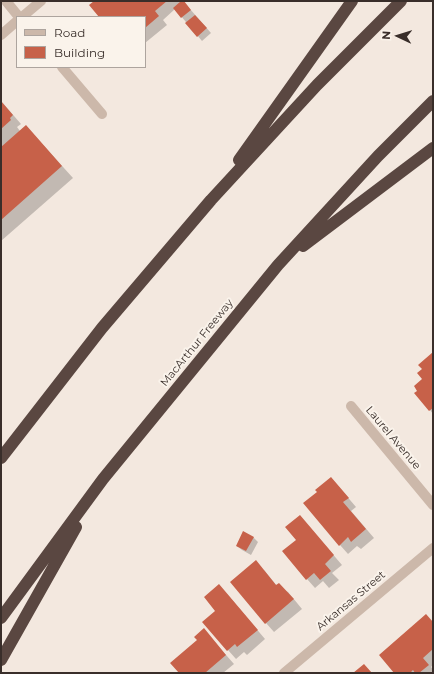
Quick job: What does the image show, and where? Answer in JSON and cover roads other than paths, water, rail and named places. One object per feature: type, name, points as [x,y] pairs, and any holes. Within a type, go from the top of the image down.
[{"type":"highway","points":[[211,200],[352,1]]},
{"type":"highway","points":[[1,458],[102,328],[211,200],[317,85],[401,1]]},
{"type":"highway","name":"MacArthur Freeway","points":[[1,618],[103,479],[278,265],[378,156],[433,100]]},
{"type":"highway","points":[[278,265],[433,148]]},
{"type":"highway","points":[[1,660],[103,479]]},
{"type":"street","points":[[6,1],[20,16]]},
{"type":"street","points":[[22,16],[41,1]]},
{"type":"street","points":[[1,35],[16,22]]},
{"type":"street","points":[[63,68],[102,114]]},
{"type":"street","name":"Laurel Avenue","points":[[351,406],[433,505]]},
{"type":"street","name":"Arkansas Street","points":[[284,673],[433,548]]}]
